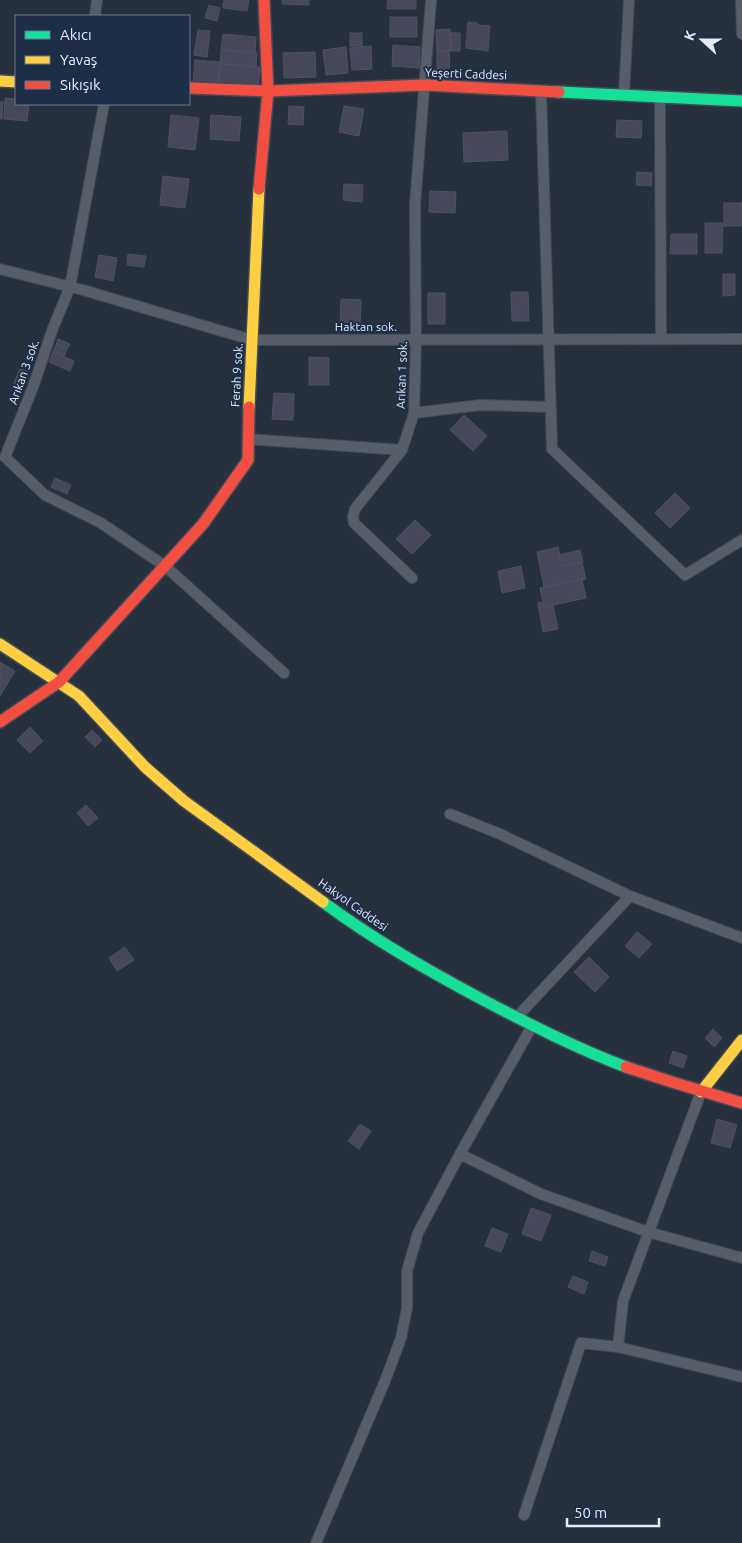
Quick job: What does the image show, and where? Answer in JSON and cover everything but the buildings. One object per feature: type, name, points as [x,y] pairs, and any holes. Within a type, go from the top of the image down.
[{"type":"street","points":[[95,15],[97,0]]},
{"type":"street","name":"Ferah 9 sok.","points":[[0,722],[59,682],[204,524],[248,460],[259,193],[268,91],[264,0]]},
{"type":"street","name":"Arıkan 1 sok.","points":[[402,450],[414,413],[416,340],[415,205],[431,0]]},
{"type":"street","points":[[624,95],[629,0]]},
{"type":"street","points":[[741,0],[742,34]]},
{"type":"street","points":[[0,81],[15,82]]},
{"type":"street","name":"Yeşerti Caddesi","points":[[190,88],[268,91],[425,86],[742,101]]},
{"type":"street","points":[[541,91],[552,449],[685,575],[742,540]]},
{"type":"street","points":[[660,97],[661,339]]},
{"type":"street","name":"Arıkan 3 sok.","points":[[104,105],[70,287],[53,328],[33,388],[5,457],[45,495],[101,523],[165,566]]},
{"type":"street","name":"Haktan sok.","points":[[0,269],[70,287],[252,340],[742,339]]},
{"type":"street","points":[[414,413],[480,405],[550,407]]},
{"type":"street","points":[[248,439],[402,450]]},
{"type":"street","points":[[402,450],[355,509],[353,517],[354,523],[412,578]]},
{"type":"street","points":[[165,566],[284,673]]},
{"type":"street","name":"Hakyol Caddesi","points":[[0,644],[79,696],[145,767],[184,801],[366,932],[418,964],[532,1026],[610,1060],[701,1092],[742,1103]]},
{"type":"street","points":[[450,814],[500,834],[630,896],[742,938]]},
{"type":"street","points":[[516,1018],[630,896]]},
{"type":"street","points":[[316,1543],[385,1381],[401,1338],[406,1308],[407,1271],[418,1233],[532,1026]]},
{"type":"street","points":[[618,1347],[623,1302],[701,1092],[742,1040]]},
{"type":"street","points":[[460,1154],[541,1194],[648,1232],[742,1258]]},
{"type":"street","points":[[524,1515],[581,1343],[618,1347],[742,1377]]},
{"type":"traffic: fast","points":[[559,92],[742,101]]},
{"type":"traffic: fast","points":[[323,902],[382,942],[464,990],[555,1036],[626,1067]]},
{"type":"traffic: slow","points":[[0,81],[15,82]]},
{"type":"traffic: slow","points":[[249,407],[259,189]]},
{"type":"traffic: slow","points":[[0,644],[79,696],[145,767],[184,801],[323,902]]},
{"type":"traffic: slow","points":[[701,1092],[742,1040]]},
{"type":"traffic: jam","points":[[259,189],[268,91],[264,0]]},
{"type":"traffic: jam","points":[[190,88],[268,91],[425,85],[559,92]]},
{"type":"traffic: jam","points":[[0,722],[59,682],[203,524],[248,460],[249,407]]},
{"type":"traffic: jam","points":[[626,1067],[742,1103]]}]
